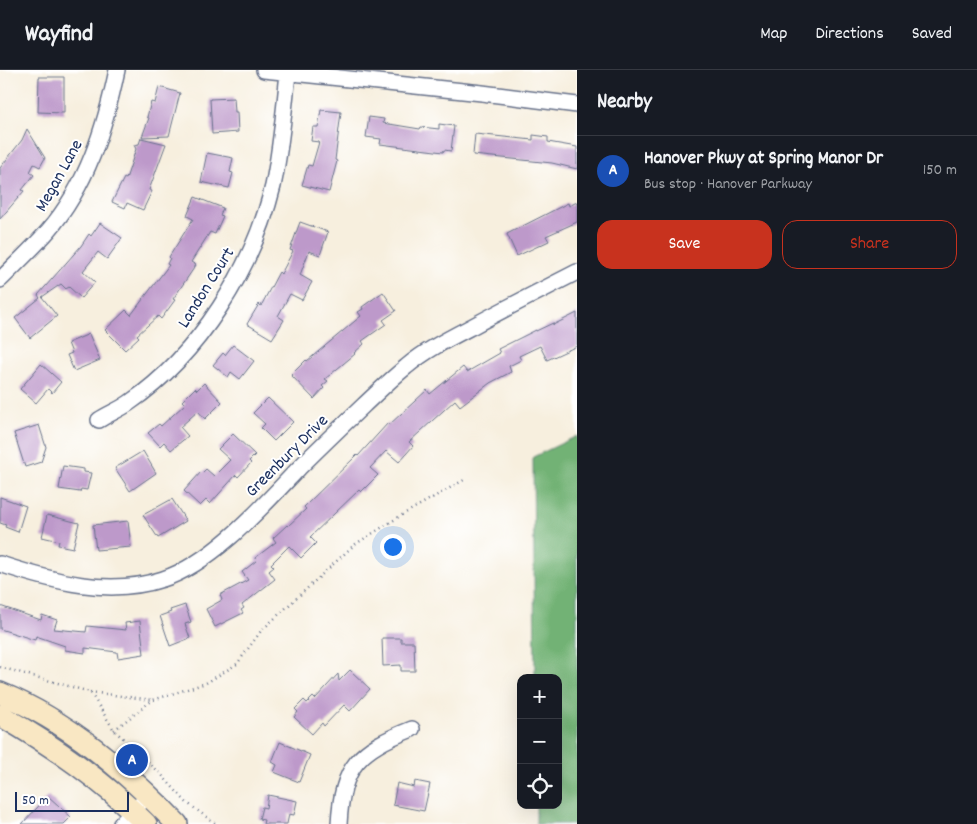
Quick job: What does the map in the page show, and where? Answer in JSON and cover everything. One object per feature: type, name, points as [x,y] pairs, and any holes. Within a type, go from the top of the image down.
[{"type":"street","name":"Megan Lane","points":[[0,280],[49,230],[85,174],[107,113],[117,70]]},
{"type":"street","points":[[264,70],[577,105]]},
{"type":"street","name":"Landon Court","points":[[99,420],[128,403],[182,357],[220,306],[239,275],[264,216],[273,186],[288,73]]},
{"type":"street","name":"Greenbury Drive","points":[[0,564],[35,576],[78,585],[101,587],[133,585],[164,579],[202,559],[232,535],[314,453],[406,366],[439,344],[577,272]]},
{"type":"street","points":[[0,693],[17,700],[71,732],[118,767],[177,824]]},
{"type":"street","points":[[0,715],[69,758],[133,820],[149,795]]},
{"type":"street","points":[[339,824],[342,791],[352,770],[363,755],[386,739],[412,729]]},
{"type":"path","points":[[114,730],[152,700],[206,683],[237,664],[261,631],[354,545],[464,480]]},
{"type":"path","points":[[0,667],[90,692],[152,700]]},
{"type":"path","points":[[90,692],[114,730],[159,772],[186,802],[216,824]]},
{"type":"green space","points":[[577,436],[577,824],[536,824],[536,809],[562,809],[562,674],[535,674],[533,457]]},
{"type":"building","points":[[39,77],[64,77],[64,113],[38,112]]},
{"type":"building","points":[[159,87],[180,93],[169,136],[142,137],[149,118],[147,117],[151,102],[155,103]]},
{"type":"building","points":[[234,98],[238,132],[212,134],[210,99]]},
{"type":"building","points":[[321,110],[341,112],[335,160],[337,161],[329,192],[302,185],[308,165],[312,166],[319,142],[311,141],[313,127],[318,127]]},
{"type":"building","points":[[369,117],[384,119],[383,123],[420,129],[421,127],[439,129],[439,124],[454,126],[451,151],[444,150],[443,152],[380,144],[381,139],[366,137]]},
{"type":"building","points":[[27,129],[45,158],[40,167],[34,164],[30,172],[34,175],[22,190],[24,191],[0,219],[0,168],[22,140]]},
{"type":"building","points":[[475,134],[533,140],[533,135],[548,137],[548,142],[577,147],[577,169],[552,163],[473,155]]},
{"type":"building","points":[[141,138],[166,144],[149,190],[152,191],[143,210],[127,203],[125,208],[112,202],[124,178],[126,179],[136,149],[134,145],[139,144]]},
{"type":"building","points":[[207,153],[233,158],[230,172],[233,173],[229,188],[201,182]]},
{"type":"building","points":[[195,197],[223,208],[220,215],[223,216],[215,234],[210,232],[191,262],[196,265],[161,319],[158,316],[137,335],[139,337],[125,350],[105,330],[126,310],[131,315],[169,265],[167,264],[169,257],[193,219],[187,216]]},
{"type":"building","points":[[577,202],[577,222],[546,236],[549,241],[517,256],[507,234],[568,203],[569,206]]},
{"type":"building","points":[[300,222],[328,232],[320,255],[309,251],[300,275],[312,282],[302,300],[290,294],[278,316],[284,320],[272,339],[247,324],[259,304],[261,306],[279,272],[281,274],[293,251],[290,250]]},
{"type":"building","points":[[100,223],[122,238],[107,259],[98,252],[83,271],[95,282],[81,298],[69,287],[66,289],[61,284],[42,297],[57,316],[30,338],[15,318],[40,298],[38,295],[81,246],[89,234],[91,236]]},
{"type":"building","points":[[383,292],[396,311],[383,320],[386,324],[362,341],[364,344],[355,354],[325,379],[328,381],[322,386],[324,388],[314,399],[291,375],[306,360],[361,316],[358,312],[363,309],[362,307]]},
{"type":"building","points":[[577,313],[577,346],[547,360],[540,346],[519,356],[521,360],[509,366],[511,372],[490,383],[460,406],[455,400],[409,442],[413,446],[399,462],[386,451],[370,468],[378,475],[361,492],[359,490],[310,537],[316,543],[301,558],[289,546],[271,564],[274,567],[269,571],[275,579],[242,605],[244,608],[241,610],[243,613],[215,627],[206,609],[222,600],[220,595],[248,580],[242,572],[256,561],[255,558],[276,542],[273,538],[306,509],[304,507],[358,456],[388,423],[389,425],[427,390],[430,394],[463,367],[467,372],[500,353],[498,349],[536,330],[553,323],[553,325]]},
{"type":"building","points":[[89,334],[100,360],[74,371],[67,355],[72,353],[68,343]]},
{"type":"building","points":[[233,345],[254,361],[240,379],[231,372],[228,377],[213,365]]},
{"type":"building","points":[[41,364],[61,382],[52,393],[48,389],[36,403],[20,389]]},
{"type":"building","points":[[204,383],[222,402],[205,419],[198,411],[180,427],[188,436],[171,450],[164,442],[160,446],[148,433],[159,424],[161,426],[185,404],[182,401],[195,388],[197,390]]},
{"type":"building","points":[[268,398],[293,422],[274,441],[261,428],[265,424],[253,413]]},
{"type":"building","points":[[39,425],[46,447],[41,462],[25,467],[14,433]]},
{"type":"building","points":[[233,434],[255,455],[249,461],[251,463],[238,477],[236,475],[210,504],[206,500],[200,506],[184,491],[201,472],[206,469],[214,476],[230,460],[218,449]]},
{"type":"building","points":[[143,451],[156,473],[130,491],[115,468]]},
{"type":"building","points":[[63,466],[84,469],[84,472],[91,473],[87,490],[81,489],[80,492],[59,489]]},
{"type":"building","points":[[0,497],[26,506],[18,532],[0,523]]},
{"type":"building","points":[[172,499],[186,521],[158,538],[143,515]]},
{"type":"building","points":[[47,515],[79,523],[73,548],[58,545],[59,541],[42,537]]},
{"type":"building","points":[[128,521],[131,547],[96,550],[93,525]]},
{"type":"building","points":[[185,605],[191,622],[185,624],[190,638],[170,646],[160,616]]},
{"type":"building","points":[[0,606],[41,620],[42,615],[57,620],[54,629],[86,632],[87,626],[126,630],[125,623],[140,621],[144,654],[118,658],[117,652],[85,648],[85,653],[65,650],[65,646],[36,636],[35,640],[0,629]]},
{"type":"building","points":[[382,638],[401,638],[401,642],[414,642],[415,671],[401,671],[401,665],[383,666]]},
{"type":"building","points":[[350,670],[370,689],[350,711],[344,705],[324,726],[322,723],[312,734],[294,717],[298,712],[295,709],[304,700],[307,703],[313,697],[315,699],[338,674],[339,681]]},
{"type":"building","points":[[280,742],[310,755],[299,782],[274,772],[277,765],[272,762]]},
{"type":"building","points":[[415,781],[430,784],[424,811],[393,805],[397,783],[414,787]]},
{"type":"building","points":[[268,795],[297,801],[294,815],[289,814],[287,824],[263,824],[264,820],[259,819],[262,807],[266,808]]},
{"type":"building","points":[[48,796],[71,817],[64,824],[22,824]]},
{"type":"place","name":"Hanover Pkwy at Spring Manor Dr","points":[[132,760]]}]
